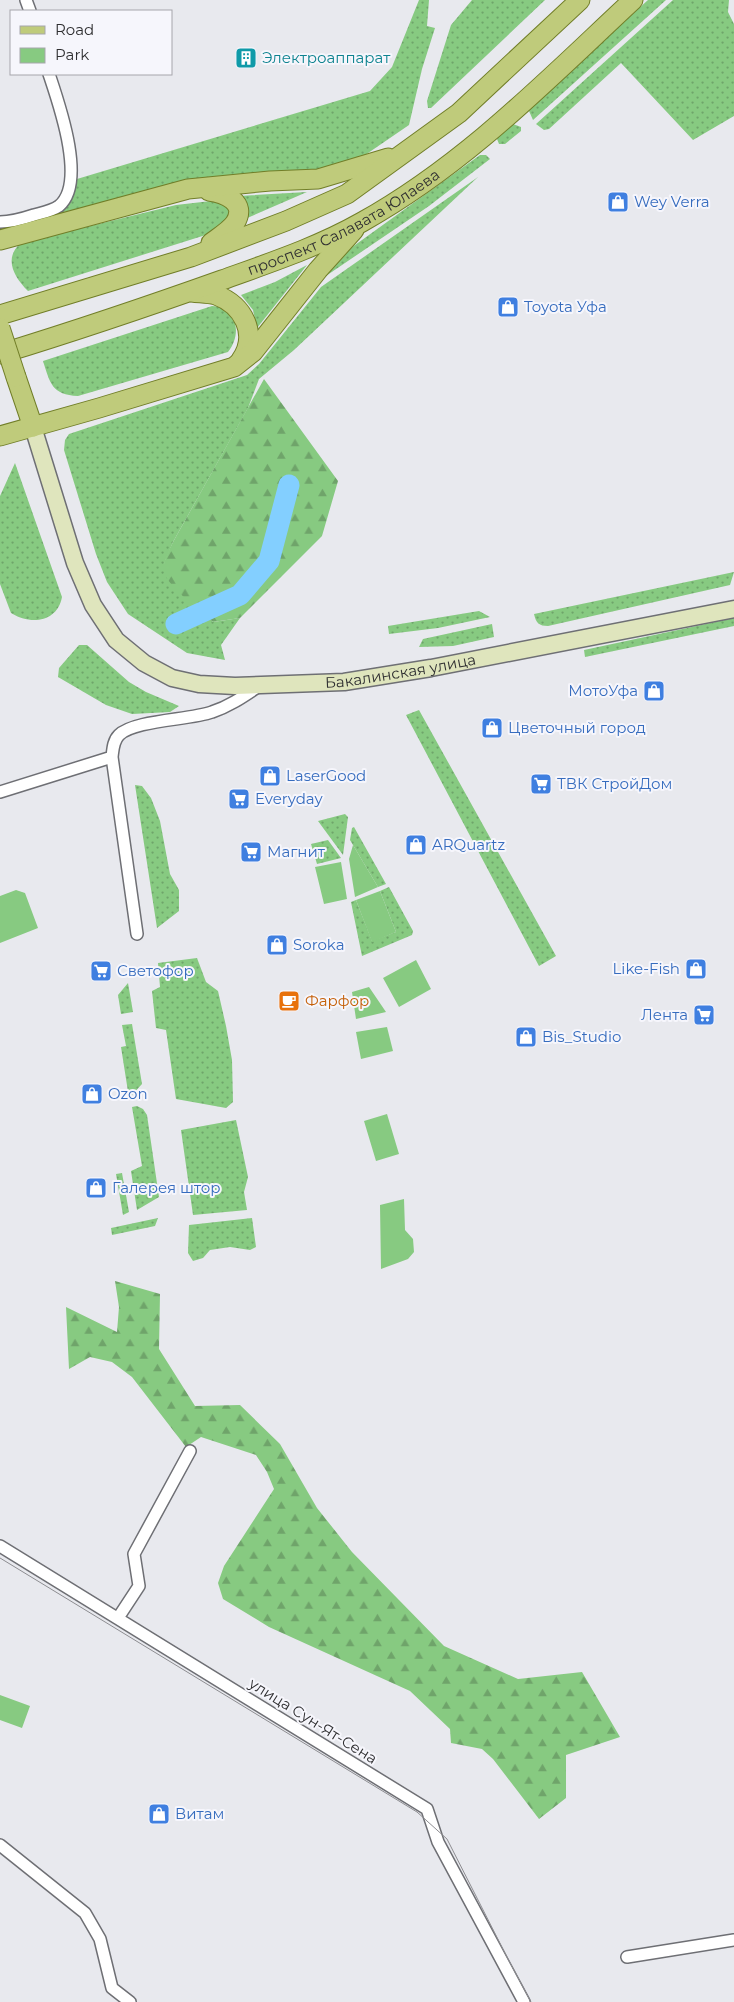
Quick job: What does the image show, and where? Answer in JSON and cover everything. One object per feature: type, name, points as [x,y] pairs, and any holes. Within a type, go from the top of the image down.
[{"type":"main road","name":"проспект Салавата Юлаева","points":[[0,315],[191,257],[286,221],[347,194],[459,113],[580,0]]},
{"type":"main road","name":"проспект Салавата Юлаева","points":[[0,354],[189,292],[298,253],[361,223],[415,190],[485,137],[634,0]]},
{"type":"main road","points":[[0,240],[188,189],[270,181],[318,179],[404,154]]},
{"type":"main road","points":[[188,189],[225,194],[234,200],[237,210],[235,222],[230,228],[191,257]]},
{"type":"main road","points":[[0,436],[234,367],[253,352],[318,270],[361,223]]},
{"type":"main road","points":[[189,292],[214,294],[240,310],[249,333],[244,356],[234,367]]},
{"type":"main road","points":[[0,328],[33,427]]},
{"type":"main road","name":"Бакалинская улица","points":[[33,427],[75,563],[94,605],[116,640],[144,663],[172,678],[199,684],[260,686],[344,682],[431,668],[734,609]]},
{"type":"street","points":[[0,222],[10,222],[59,206],[70,191],[72,177],[64,121],[49,75]]},
{"type":"street","points":[[137,934],[112,757],[115,741],[120,734],[130,728],[211,713],[233,703],[260,686]]},
{"type":"street","points":[[0,792],[112,757]]},
{"type":"street","points":[[118,1618],[139,1586],[134,1554],[190,1451]]},
{"type":"street","name":"улица Сун-Ят-Сена","points":[[0,1546],[427,1809],[438,1842],[524,2002]]},
{"type":"street","points":[[0,1845],[85,1913],[100,1938],[112,1988],[130,2002]]},
{"type":"street","points":[[628,1957],[734,1940]]},
{"type":"green space","points":[[419,0],[429,0],[427,26],[435,28],[422,69],[409,125],[352,164],[318,174],[184,185],[42,217],[68,198],[75,187],[77,179],[370,91],[392,67]]},
{"type":"green space","points":[[472,0],[545,0],[431,108],[428,108],[427,101],[451,25]]},
{"type":"green space","points":[[648,0],[666,0],[533,120],[529,111],[532,106]]},
{"type":"green space","points":[[673,0],[729,0],[728,12],[734,24],[734,116],[693,140],[621,63],[549,129],[544,130],[536,124]]},
{"type":"green space","points":[[513,124],[521,127],[521,131],[505,144],[499,144],[497,139],[501,132]]},
{"type":"green space","points":[[480,155],[486,155],[490,159],[429,206],[317,282],[337,258]]},
{"type":"green space","points":[[478,177],[294,350],[259,379],[248,408],[173,542],[165,561],[164,571],[213,622],[240,618],[221,645],[225,660],[187,653],[128,614],[107,582],[96,554],[64,450],[65,440],[69,434],[247,375],[259,364],[321,287]]},
{"type":"green space","points":[[307,192],[245,219],[239,196]]},
{"type":"green space","points":[[211,201],[223,202],[229,207],[231,220],[212,233],[28,291],[18,280],[12,267],[13,255],[21,243],[176,205]]},
{"type":"green space","points":[[307,265],[257,328],[253,310],[241,295],[275,282]]},
{"type":"green space","points":[[212,306],[227,311],[235,323],[235,338],[228,352],[78,396],[69,395],[57,390],[50,381],[43,361]]},
{"type":"green space","points":[[264,379],[338,481],[322,536],[240,618],[213,622],[172,585],[164,572],[164,564],[173,542]]},
{"type":"green space","points":[[15,463],[62,597],[55,612],[49,617],[42,619],[26,619],[11,613],[0,584],[0,496]]},
{"type":"green space","points":[[734,572],[730,585],[548,626],[538,623],[534,614]]},
{"type":"green space","points":[[479,611],[490,617],[438,628],[389,634],[388,626]]},
{"type":"green space","points":[[734,618],[734,626],[585,657],[584,650]]},
{"type":"green space","points":[[492,624],[494,637],[453,646],[419,647],[423,639]]},
{"type":"green space","points":[[79,645],[87,645],[129,682],[146,692],[179,706],[170,712],[132,714],[106,705],[58,677],[59,668]]},
{"type":"green space","points":[[419,710],[556,956],[539,966],[406,715]]},
{"type":"green space","points":[[135,785],[142,786],[151,798],[160,821],[170,874],[179,890],[179,911],[157,928]]},
{"type":"green space","points":[[345,814],[348,817],[343,855],[318,821]]},
{"type":"green space","points":[[354,827],[386,884],[378,887],[350,840],[352,828]]},
{"type":"green space","points":[[328,840],[341,858],[317,864],[311,844]]},
{"type":"green space","points":[[353,845],[378,887],[355,897],[349,859]]},
{"type":"green space","points":[[341,862],[347,899],[324,904],[315,867]]},
{"type":"green space","points":[[389,887],[413,931],[412,935],[362,956],[351,902],[356,900],[372,941],[396,932],[380,891]]},
{"type":"green space","points":[[16,890],[25,893],[38,928],[0,943],[0,896]]},
{"type":"green space","points":[[380,891],[396,932],[372,942],[356,900]]},
{"type":"green space","points":[[197,958],[206,982],[218,991],[226,1026],[232,1060],[233,1102],[226,1108],[176,1099],[166,1030],[156,1028],[152,991],[160,987],[158,963]]},
{"type":"green space","points":[[416,960],[431,989],[399,1007],[383,978]]},
{"type":"green space","points":[[128,983],[133,1012],[121,1014],[118,995]]},
{"type":"green space","points":[[369,987],[386,1012],[356,1019],[352,992]]},
{"type":"green space","points":[[132,1024],[142,1084],[129,1098],[121,1047],[126,1046],[122,1025]]},
{"type":"green space","points":[[387,1027],[393,1051],[361,1059],[356,1032]]},
{"type":"green space","points":[[137,1106],[143,1109],[147,1115],[159,1197],[137,1210],[131,1171],[142,1166],[132,1107]]},
{"type":"green space","points":[[387,1114],[399,1154],[376,1161],[364,1121]]},
{"type":"green space","points":[[236,1120],[248,1177],[244,1192],[247,1210],[193,1215],[181,1130]]},
{"type":"green space","points":[[122,1173],[129,1212],[123,1215],[116,1174]]},
{"type":"green space","points":[[404,1199],[405,1230],[413,1239],[414,1252],[408,1259],[381,1269],[380,1205]]},
{"type":"green space","points":[[158,1218],[155,1226],[112,1235],[111,1228]]},
{"type":"green space","points":[[252,1218],[256,1247],[250,1250],[230,1247],[210,1250],[203,1258],[193,1261],[188,1253],[189,1225]]},
{"type":"green space","points":[[115,1281],[160,1294],[159,1349],[195,1406],[240,1405],[280,1444],[317,1508],[352,1552],[444,1646],[518,1679],[582,1672],[620,1737],[566,1755],[566,1798],[539,1819],[493,1759],[482,1749],[451,1743],[450,1729],[410,1691],[269,1627],[223,1599],[218,1583],[224,1566],[274,1489],[267,1472],[256,1455],[201,1437],[186,1447],[132,1377],[112,1362],[90,1357],[69,1369],[66,1307],[117,1332],[119,1307]]},
{"type":"green space","points":[[0,1695],[30,1706],[22,1728],[0,1720]]},
{"type":"waterway","points":[[176,624],[240,595],[269,561],[289,485]]},
{"type":"tram line","points":[[0,1558],[417,1812],[447,1839],[531,2002]]},
{"type":"place","name":"Электроаппарат","points":[[246,58]]},
{"type":"place","name":"Wey Verra","points":[[618,202]]},
{"type":"place","name":"Toyota Уфа","points":[[508,307]]},
{"type":"place","name":"МотоУфа","points":[[654,691]]},
{"type":"place","name":"Цветочный город","points":[[492,728]]},
{"type":"place","name":"LaserGood","points":[[270,776]]},
{"type":"place","name":"ТВК СтройДом","points":[[541,784]]},
{"type":"place","name":"Everyday","points":[[239,799]]},
{"type":"place","name":"ARQuartz","points":[[416,845]]},
{"type":"place","name":"Магнит","points":[[251,852]]},
{"type":"place","name":"Soroka","points":[[277,945]]},
{"type":"place","name":"Like-Fish","points":[[696,969]]},
{"type":"place","name":"Светофор","points":[[101,971]]},
{"type":"place","name":"Фарфор","points":[[289,1001]]},
{"type":"place","name":"Лента","points":[[704,1015]]},
{"type":"place","name":"Bis_Studio","points":[[526,1037]]},
{"type":"place","name":"Ozon","points":[[92,1094]]},
{"type":"place","name":"Галерея штор","points":[[96,1188]]},
{"type":"place","name":"Витам","points":[[159,1814]]}]
